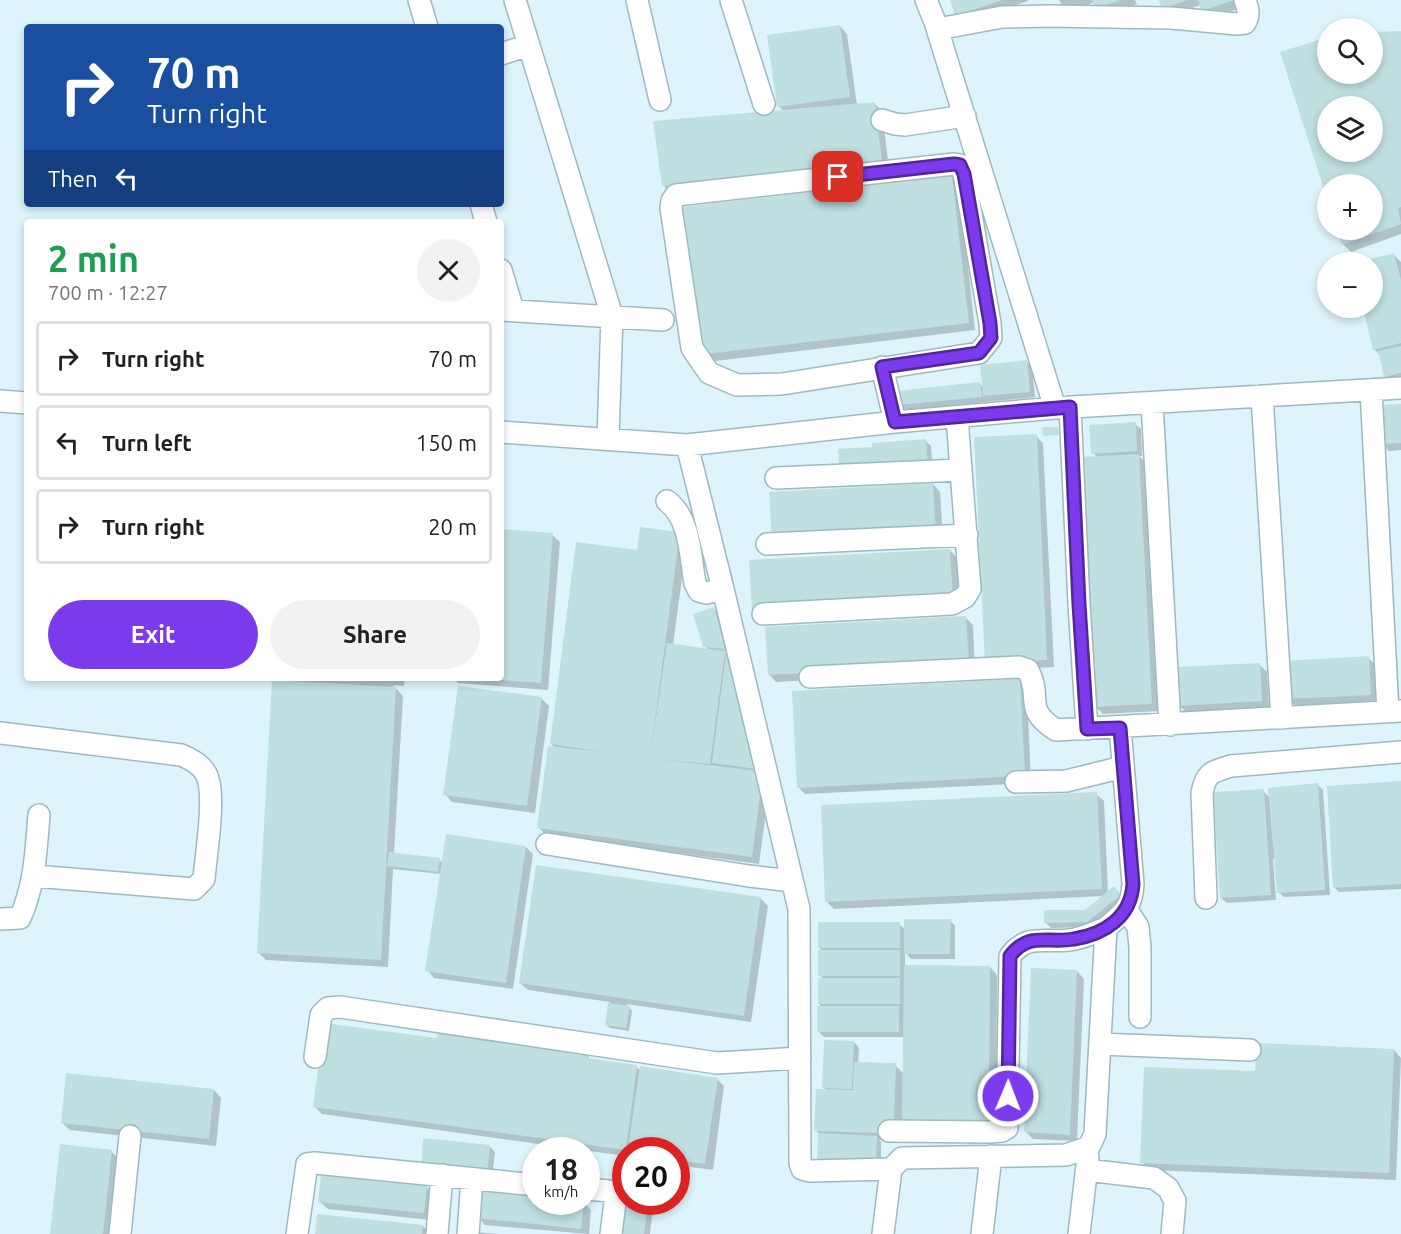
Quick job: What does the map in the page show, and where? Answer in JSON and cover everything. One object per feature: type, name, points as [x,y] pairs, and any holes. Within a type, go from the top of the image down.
[{"type":"street","points":[[419,0],[426,24]]},
{"type":"street","points":[[515,0],[612,316],[608,439]]},
{"type":"street","points":[[637,0],[660,100]]},
{"type":"street","points":[[731,0],[764,104]]},
{"type":"street","points":[[926,0],[938,29],[1062,408],[1087,729]]},
{"type":"street","points":[[938,29],[1038,8],[1144,9],[1237,24],[1245,23],[1248,17],[1245,0]]},
{"type":"street","points":[[504,53],[529,45]]},
{"type":"street","points":[[882,120],[905,125],[965,116]]},
{"type":"street","points":[[960,165],[964,174],[991,338],[979,353],[882,367],[782,384],[737,384],[709,373],[692,348],[671,208],[676,195],[960,165]]},
{"type":"street","points":[[504,290],[507,310],[663,320]]},
{"type":"street","points":[[882,367],[895,422]]},
{"type":"street","points":[[504,432],[687,445],[895,422],[1062,408],[1401,388]]},
{"type":"street","points":[[810,677],[1019,667],[1028,670],[1034,682],[1035,710],[1042,721],[1056,730],[1394,711],[1371,390]]},
{"type":"street","points":[[1262,396],[1282,718]]},
{"type":"street","points":[[0,401],[24,403]]},
{"type":"street","points":[[1152,403],[1170,725]]},
{"type":"street","points":[[763,614],[952,604],[965,597],[970,589],[957,417]]},
{"type":"street","points":[[687,445],[799,909],[800,1163],[802,1169],[809,1171],[891,1169]]},
{"type":"street","points":[[776,478],[961,470]]},
{"type":"street","points":[[667,501],[676,507],[682,518],[695,583],[699,591],[723,589]]},
{"type":"street","points":[[767,544],[967,535]]},
{"type":"street","points":[[889,1131],[991,1132],[1007,1128],[1010,956],[1018,946],[1026,941],[1074,939],[1106,928],[1127,910],[1132,897],[1133,884],[1120,728]]},
{"type":"street","points":[[0,733],[181,754],[194,760],[208,777],[210,801],[204,879],[194,889],[34,876]]},
{"type":"street","points":[[1206,898],[1202,793],[1207,776],[1213,771],[1231,766],[1401,752]]},
{"type":"street","points":[[1016,782],[1065,781],[1123,767]]},
{"type":"street","points":[[0,919],[20,918],[28,899],[34,876],[39,815]]},
{"type":"street","points":[[547,844],[792,881]]},
{"type":"street","points":[[1127,910],[1138,927],[1140,1017]]},
{"type":"street","points":[[1079,1234],[1089,1147],[1095,1134],[1106,928]]},
{"type":"street","points":[[315,1057],[321,1015],[328,1008],[340,1007],[717,1063],[800,1058]]},
{"type":"street","points":[[1100,1044],[1250,1050]]},
{"type":"street","points":[[120,1234],[129,1136]]},
{"type":"street","points":[[884,1234],[891,1169],[898,1160],[908,1157],[1066,1155],[1089,1147]]},
{"type":"street","points":[[982,1234],[991,1156]]},
{"type":"street","points":[[297,1234],[307,1164],[522,1184]]},
{"type":"street","points":[[1087,1170],[1154,1178],[1168,1188],[1175,1201],[1172,1234]]},
{"type":"street","points":[[437,1234],[442,1175]]},
{"type":"street","points":[[468,1234],[472,1179]]},
{"type":"street","points":[[600,1190],[616,1194],[611,1234]]},
{"type":"building","points":[[950,0],[1002,0],[955,16]]},
{"type":"building","points":[[1092,0],[1120,0],[1095,9]]},
{"type":"building","points":[[1159,0],[1187,0],[1162,9]]},
{"type":"building","points":[[1198,0],[1234,0],[1202,11]]},
{"type":"building","points":[[840,25],[850,97],[777,107],[767,35]]},
{"type":"building","points":[[1401,31],[1401,207],[1398,208],[1401,224],[1383,230],[1383,174],[1319,174],[1280,52],[1317,40],[1317,84],[1383,84],[1383,32]]},
{"type":"building","points":[[875,102],[882,162],[662,186],[653,121]]},
{"type":"building","points":[[952,176],[969,323],[698,355],[681,207]]},
{"type":"building","points":[[1340,240],[1356,240],[1342,245]]},
{"type":"building","points":[[1394,253],[1401,280],[1401,343],[1373,350],[1365,318],[1383,318],[1383,256]]},
{"type":"building","points":[[1401,346],[1401,373],[1384,377],[1378,351]]},
{"type":"building","points":[[1027,360],[1030,392],[983,396],[980,365]]},
{"type":"building","points":[[980,382],[982,397],[899,405],[897,391]]},
{"type":"building","points":[[1401,404],[1401,443],[1380,444],[1378,405]]},
{"type":"building","points":[[1136,422],[1137,451],[1091,454],[1089,425]]},
{"type":"building","points":[[1042,427],[1058,427],[1059,435],[1043,436]]},
{"type":"building","points":[[1037,434],[1047,660],[985,663],[974,437]]},
{"type":"building","points":[[926,439],[928,465],[840,472],[838,449],[872,447],[872,443]]},
{"type":"building","points":[[1139,454],[1152,704],[1094,707],[1081,457]]},
{"type":"building","points":[[933,483],[936,532],[772,541],[769,492]]},
{"type":"building","points":[[640,527],[680,532],[650,758],[667,643],[725,651],[710,764],[657,759],[758,771],[761,788],[752,857],[537,828],[548,746],[605,752],[550,744],[576,542],[637,550]]},
{"type":"building","points":[[504,529],[553,533],[541,683],[504,680]]},
{"type":"building","points":[[950,549],[953,599],[752,611],[749,560]]},
{"type":"building","points":[[714,607],[725,649],[703,647],[693,614]]},
{"type":"building","points":[[966,616],[969,664],[768,675],[765,627]]},
{"type":"building","points":[[726,653],[757,769],[712,763]]},
{"type":"building","points":[[1369,656],[1371,695],[1287,699],[1285,661]]},
{"type":"building","points":[[1260,663],[1262,701],[1178,706],[1176,667]]},
{"type":"building","points":[[1020,679],[1025,776],[797,788],[792,691]]},
{"type":"building","points":[[272,681],[396,687],[381,960],[257,953]]},
{"type":"building","points":[[458,686],[542,697],[527,806],[443,795]]},
{"type":"building","points":[[1401,781],[1401,884],[1333,888],[1327,786]]},
{"type":"building","points":[[1318,783],[1325,890],[1277,893],[1268,788]]},
{"type":"building","points":[[1264,789],[1271,895],[1220,898],[1213,792]]},
{"type":"building","points":[[1097,792],[1102,889],[825,902],[821,805]]},
{"type":"building","points":[[446,834],[526,846],[506,983],[425,971]]},
{"type":"building","points":[[389,852],[440,858],[438,872],[387,866]]},
{"type":"building","points":[[536,865],[761,897],[744,1016],[519,983]]},
{"type":"building","points":[[1114,886],[1121,895],[1087,922],[1044,923],[1044,910],[1085,910]]},
{"type":"building","points":[[904,919],[951,919],[950,954],[904,954]]},
{"type":"building","points":[[818,922],[900,922],[900,948],[818,948]]},
{"type":"building","points":[[818,950],[900,950],[900,976],[818,976]]},
{"type":"building","points":[[904,965],[990,966],[989,1127],[902,1126]]},
{"type":"building","points":[[1031,968],[1077,970],[1070,1135],[1024,1132]]},
{"type":"building","points":[[818,978],[900,978],[900,1004],[818,1004]]},
{"type":"building","points":[[608,1003],[630,1006],[626,1028],[605,1025]]},
{"type":"building","points":[[817,1006],[899,1006],[899,1032],[817,1032]]},
{"type":"building","points":[[440,1020],[590,1040],[587,1058],[637,1065],[628,1137],[612,1137],[612,1148],[600,1146],[600,1137],[531,1137],[313,1107],[324,1023],[437,1038]]},
{"type":"building","points":[[824,1040],[854,1041],[852,1089],[822,1088]]},
{"type":"building","points":[[1256,1043],[1394,1049],[1389,1173],[1140,1163],[1144,1067],[1255,1071]]},
{"type":"building","points":[[854,1062],[896,1063],[894,1126],[878,1125],[878,1133],[814,1131],[816,1089],[853,1090]]},
{"type":"building","points":[[640,1066],[718,1078],[705,1164],[690,1162],[690,1137],[630,1137]]},
{"type":"building","points":[[66,1073],[214,1089],[209,1139],[61,1123]]},
{"type":"building","points":[[818,1133],[877,1136],[876,1163],[817,1160]]},
{"type":"building","points":[[423,1138],[490,1145],[487,1174],[421,1168]]},
{"type":"building","points":[[60,1144],[112,1150],[103,1234],[50,1234]]},
{"type":"building","points":[[321,1175],[427,1186],[424,1213],[318,1202]]},
{"type":"building","points":[[479,1190],[522,1195],[522,1215],[583,1215],[581,1229],[476,1218]]},
{"type":"building","points":[[317,1214],[423,1225],[422,1234],[315,1234]]},
{"type":"building","points":[[623,1215],[646,1215],[644,1234],[618,1234]]},
{"type":"route","points":[[838,177],[954,164],[960,165],[964,174],[991,338],[979,353],[882,367],[895,422],[1070,407],[1087,729],[1120,728],[1133,884],[1132,897],[1127,910],[1106,928],[1074,939],[1026,941],[1018,946],[1010,956],[1008,1096]]}]
